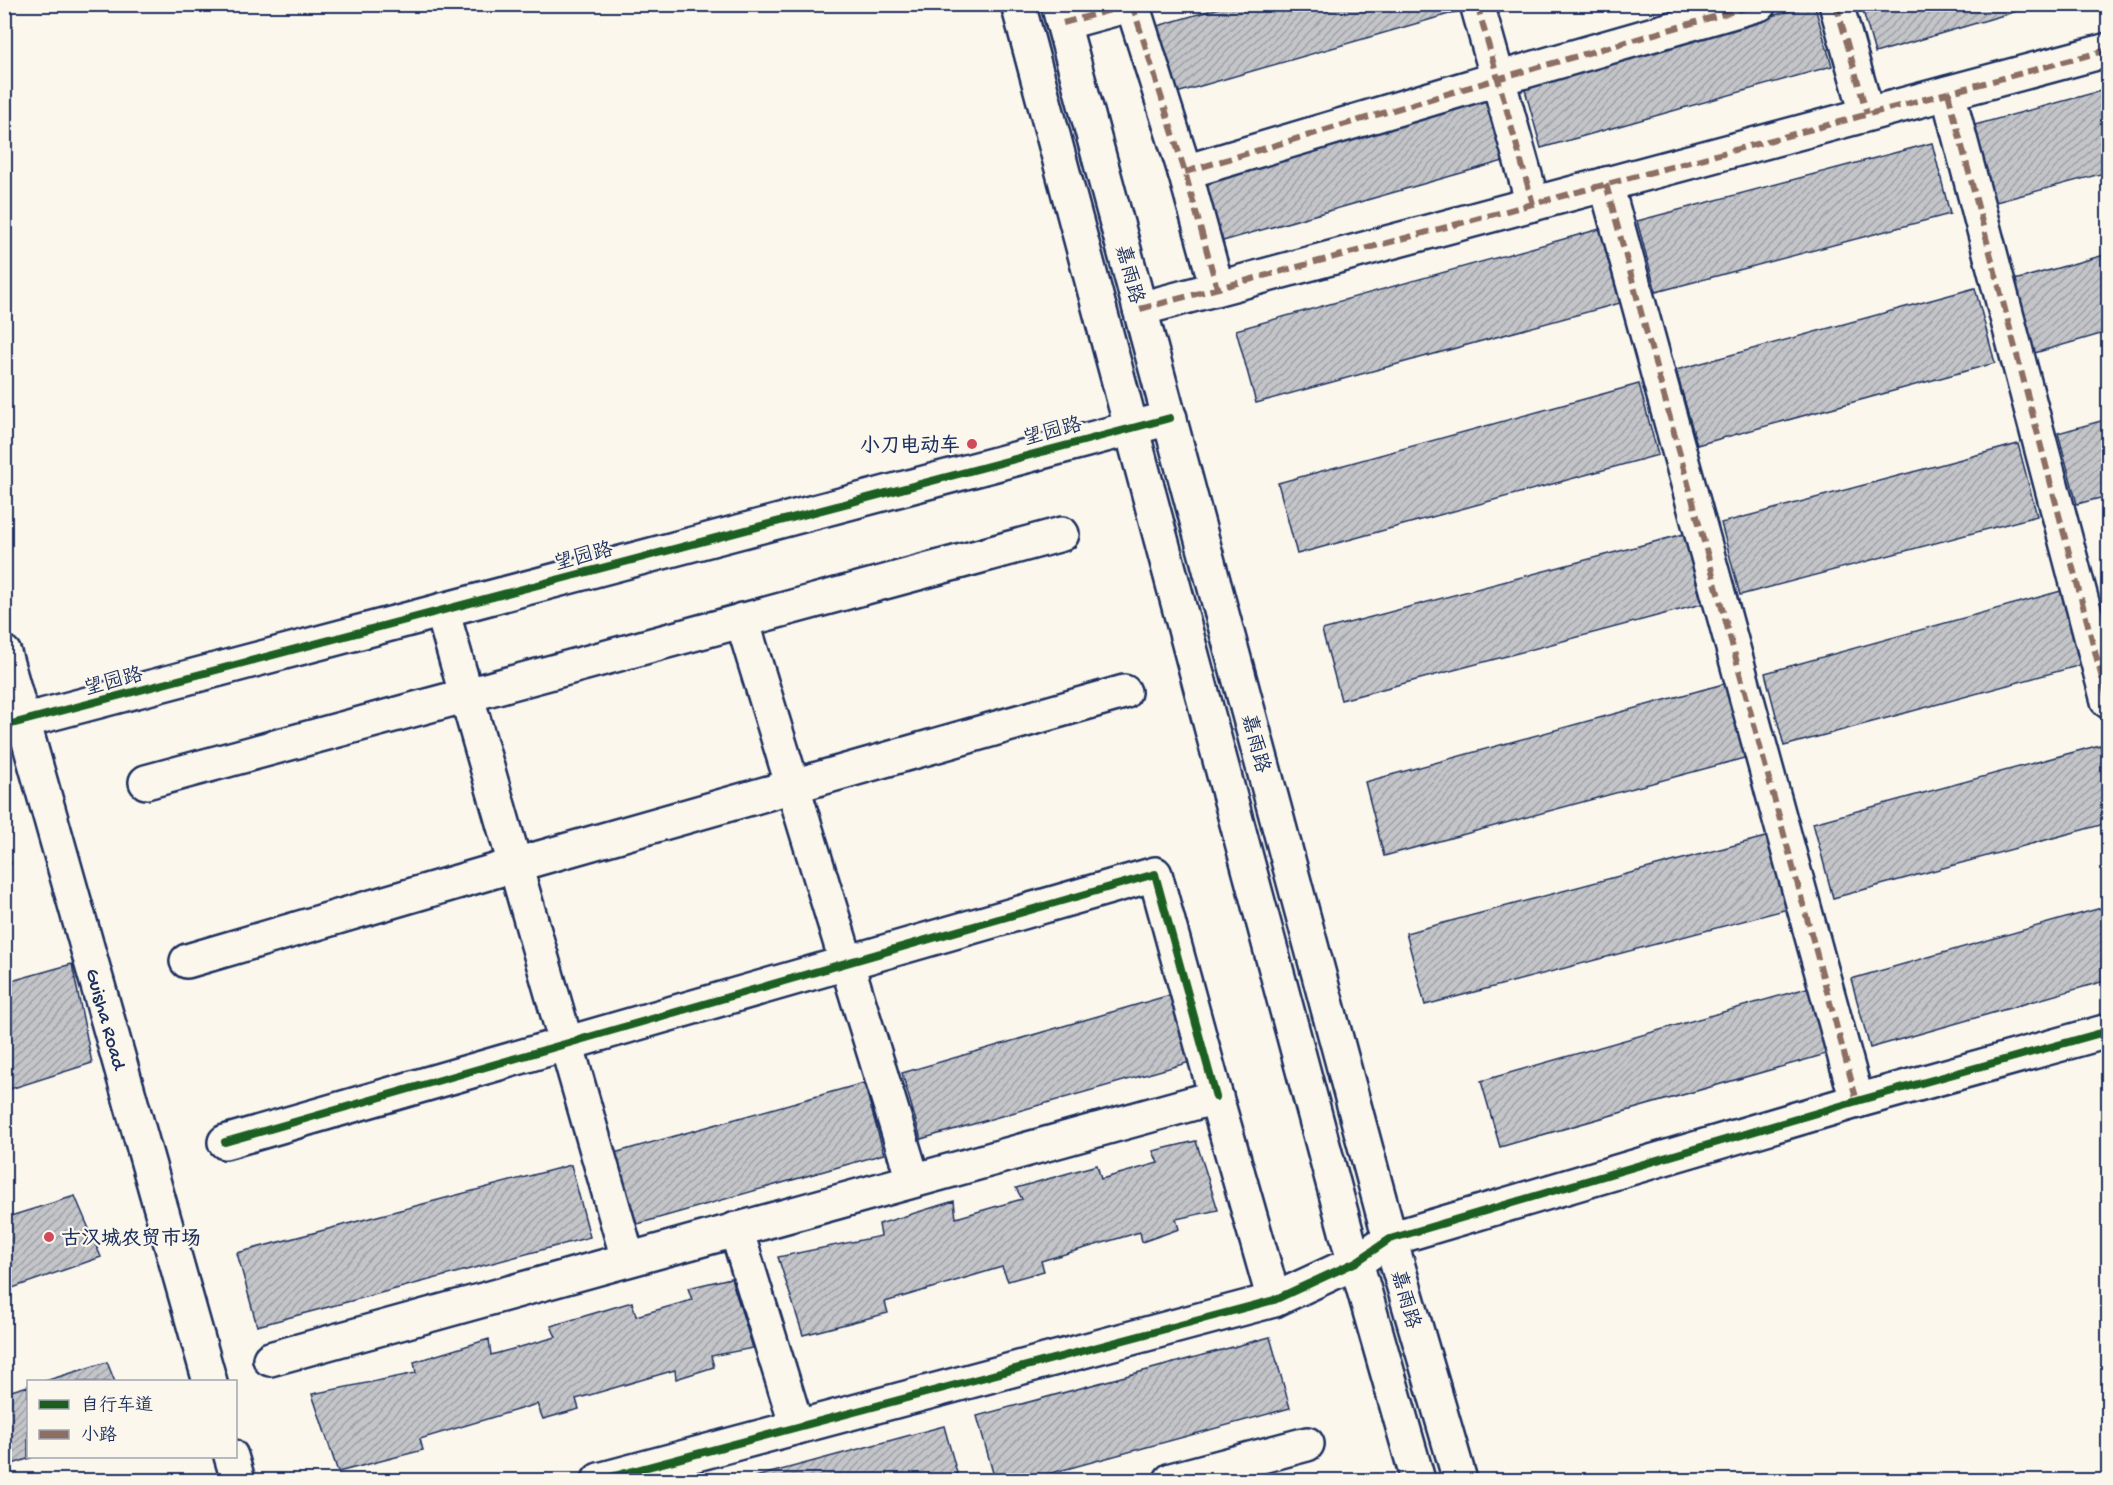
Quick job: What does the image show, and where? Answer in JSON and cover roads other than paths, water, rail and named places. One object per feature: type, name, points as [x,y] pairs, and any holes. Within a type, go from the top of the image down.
[{"type":"street","name":"嘉雨路","points":[[1018,4],[1351,1250],[1418,1480]]},
{"type":"street","points":[[1476,4],[1533,204]]},
{"type":"street","points":[[1185,172],[1759,4]]},
{"type":"street","points":[[1836,4],[1867,114]]},
{"type":"street","points":[[1061,14],[1132,5],[1185,172],[1217,288]]},
{"type":"street","name":"嘉雨路","points":[[1061,14],[1390,1239],[1460,1480]]},
{"type":"street","points":[[1140,309],[2109,50]]},
{"type":"street","points":[[1948,93],[2109,701]]},
{"type":"street","points":[[1606,184],[1857,1101]]},
{"type":"street","name":"望园路","points":[[14,724],[1170,417]]},
{"type":"street","points":[[146,782],[1062,534]]},
{"type":"street","points":[[442,610],[628,1259]]},
{"type":"street","points":[[742,620],[913,1180]]},
{"type":"street","name":"Guisha Road","points":[[4,653],[14,724],[209,1380]]},
{"type":"street","points":[[187,961],[793,785],[1124,692]]},
{"type":"street","points":[[225,1142],[1155,874],[1274,1300]]},
{"type":"street","points":[[598,1480],[1274,1300],[1356,1262],[1390,1239],[1857,1101],[2109,1031]]},
{"type":"street","points":[[270,1359],[1216,1097]]},
{"type":"street","points":[[736,1229],[797,1427]]},
{"type":"street","points":[[1171,1480],[1307,1444]]},
{"type":"street","points":[[232,1458],[238,1480]]},
{"type":"place","name":"小刀电动车","points":[[972,444]]},
{"type":"place","name":"古汉城农贸市场","points":[[49,1237]]}]
